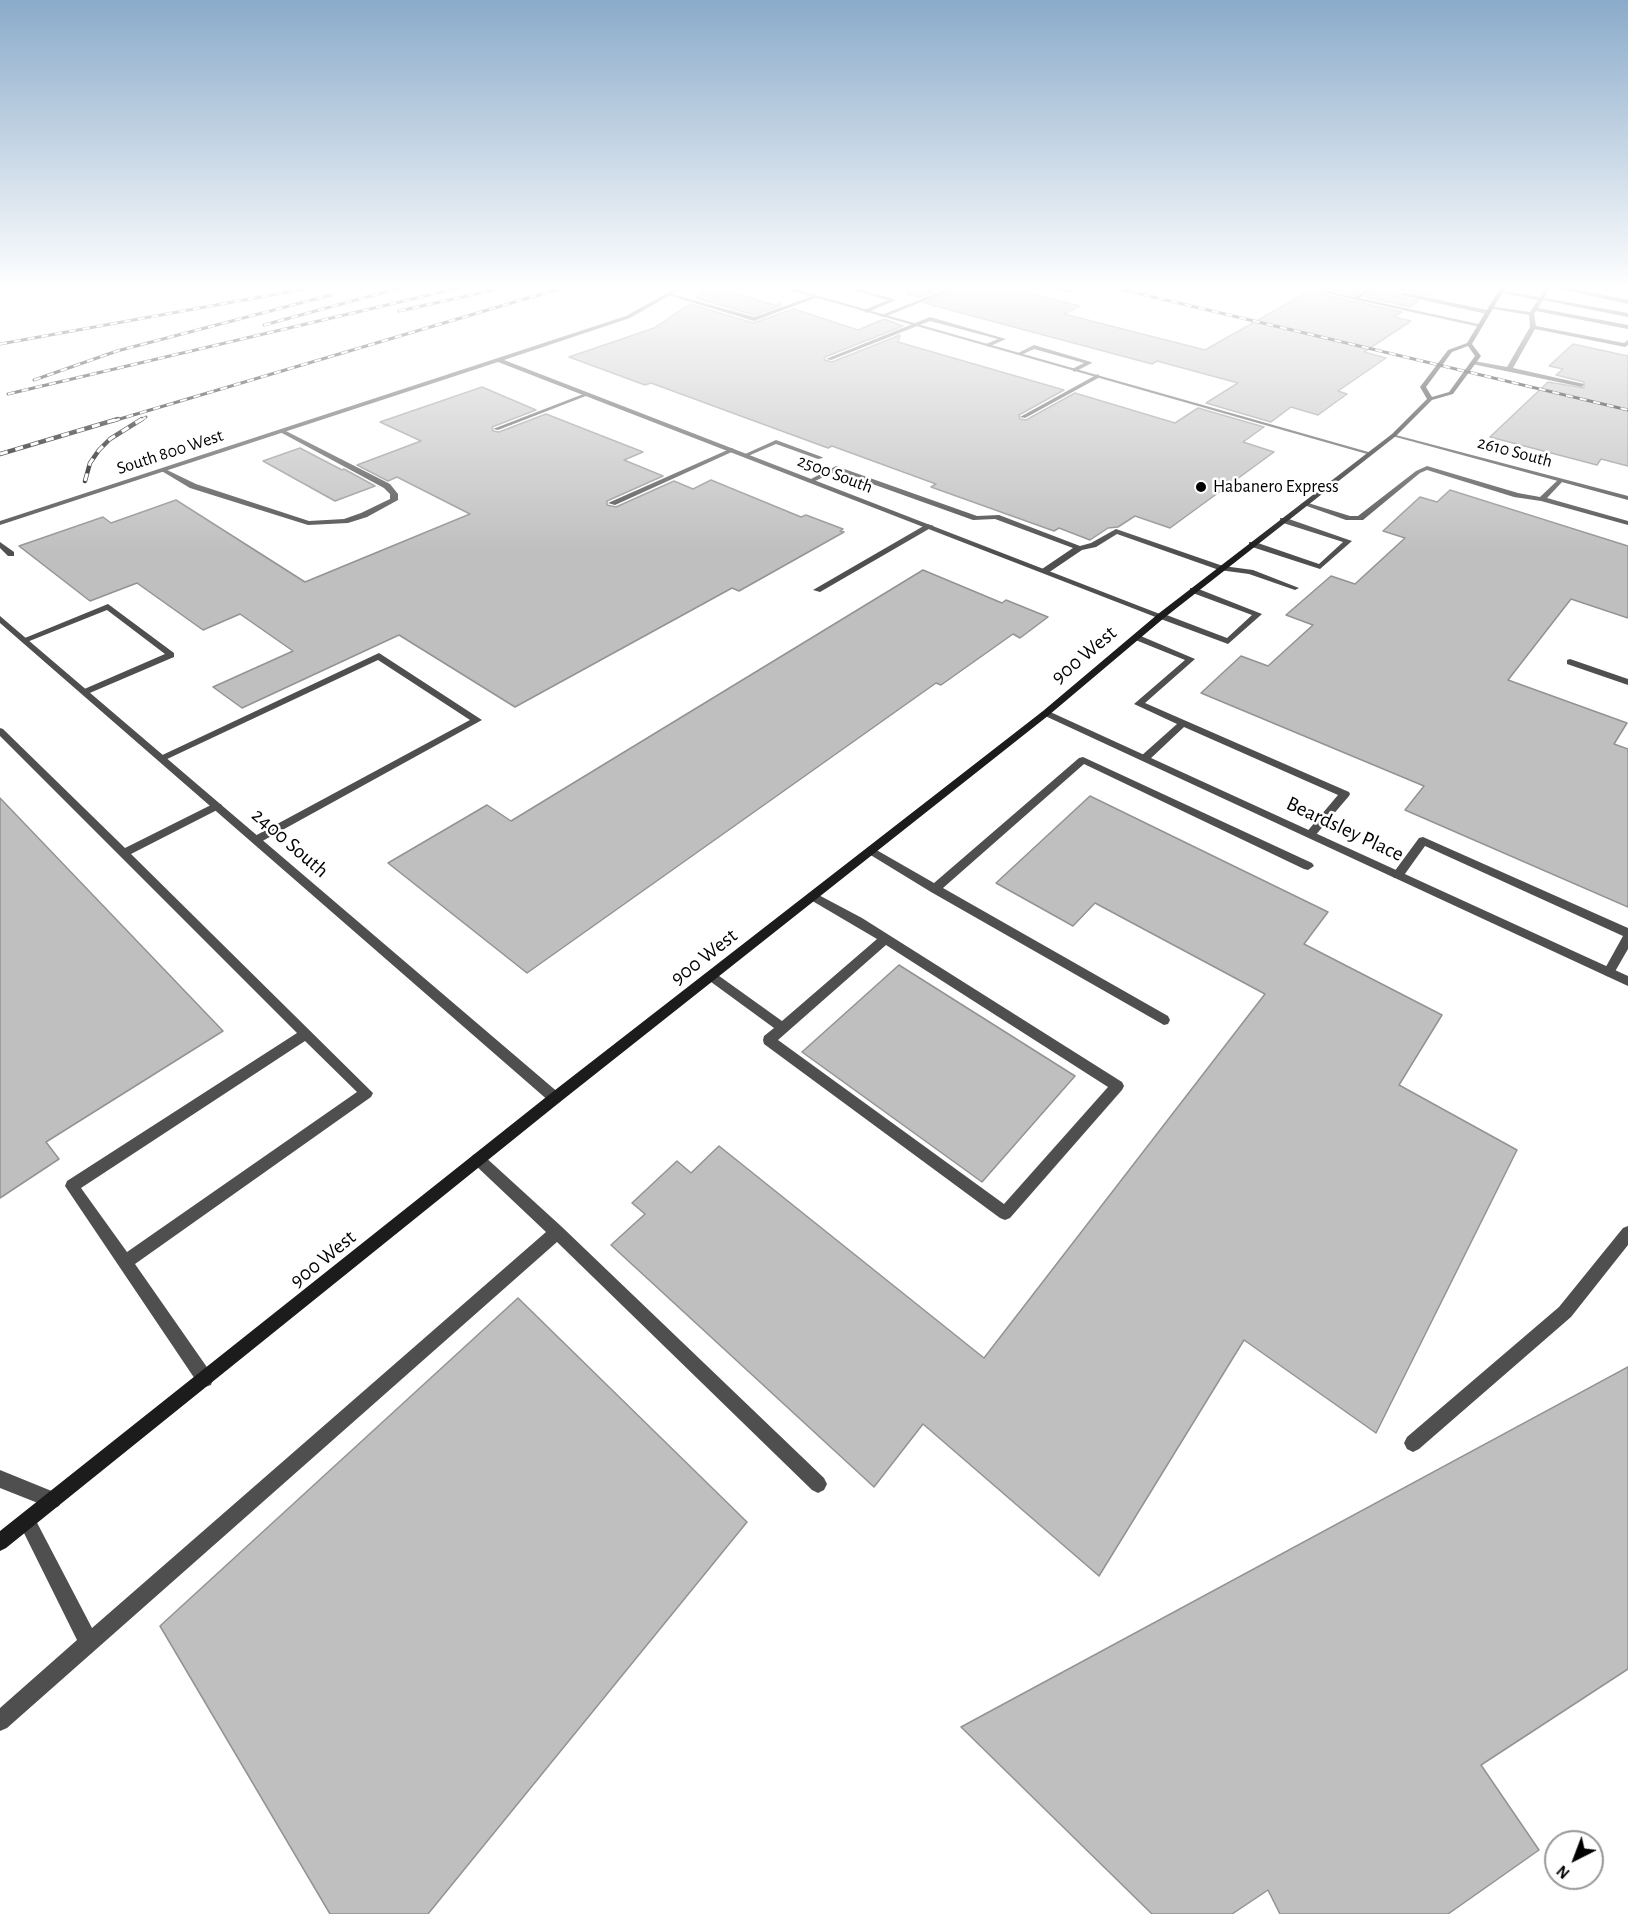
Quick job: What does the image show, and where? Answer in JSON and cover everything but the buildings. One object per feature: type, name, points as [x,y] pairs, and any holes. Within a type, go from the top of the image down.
[{"type":"main road","points":[[1430,399],[1423,387],[1433,374]]},
{"type":"main road","name":"900 West","points":[[0,1542],[478,1159],[1046,712],[1193,590],[1394,435],[1430,399],[1451,393],[1465,374]]},
{"type":"street","name":"South 800 West","points":[[0,523],[455,374]]},
{"type":"street","name":"2500 South","points":[[536,374],[1228,641],[1258,614],[1193,590]]},
{"type":"street","points":[[1091,374],[1369,453]]},
{"type":"street","points":[[1533,374],[1582,385]]},
{"type":"street","points":[[1023,417],[1098,376]]},
{"type":"street","points":[[496,429],[588,394]]},
{"type":"street","points":[[164,470],[193,486],[308,523],[345,521],[364,515],[394,500],[394,494],[387,486],[282,431]]},
{"type":"street","name":"2610 South","points":[[1394,435],[1628,498]]},
{"type":"street","points":[[746,455],[776,442],[820,458]]},
{"type":"street","points":[[612,503],[732,450]]},
{"type":"street","points":[[811,481],[836,468],[976,518],[996,517],[1079,548]]},
{"type":"street","points":[[1305,504],[1349,518],[1360,518],[1418,472],[1427,468],[1517,495],[1542,498],[1628,523]]},
{"type":"street","points":[[1542,498],[1561,480]]},
{"type":"street","points":[[1252,544],[1320,567],[1348,541],[1282,520]]},
{"type":"street","points":[[817,590],[930,526]]},
{"type":"street","points":[[1045,571],[1079,548],[1093,545],[1116,531],[1222,568],[1251,572],[1295,588]]},
{"type":"street","points":[[0,544],[11,554]]},
{"type":"street","points":[[24,640],[108,607],[171,655],[85,692]]},
{"type":"street","name":"2400 South","points":[[0,619],[555,1098]]},
{"type":"street","points":[[1136,637],[1191,659],[1139,704],[1346,794],[1310,834]]},
{"type":"street","points":[[161,758],[379,656],[477,720],[257,840]]},
{"type":"street","points":[[1570,662],[1628,682]]},
{"type":"street","name":"Beardsley Place","points":[[1046,712],[1628,981]]},
{"type":"street","points":[[1145,758],[1184,723]]},
{"type":"street","points":[[0,731],[366,1093],[125,1262]]},
{"type":"street","points":[[934,889],[1083,760],[1308,866]]},
{"type":"street","points":[[124,854],[218,806]]},
{"type":"street","points":[[1398,875],[1423,842],[1628,933]]},
{"type":"street","points":[[869,851],[1164,1020]]},
{"type":"street","points":[[813,896],[885,939],[1117,1086],[1005,1213],[769,1040],[885,939]]},
{"type":"street","points":[[1609,972],[1628,938]]},
{"type":"street","points":[[711,976],[783,1028]]},
{"type":"street","points":[[205,1378],[72,1186],[306,1034]]},
{"type":"street","points":[[478,1159],[558,1232],[818,1484]]},
{"type":"street","points":[[0,1721],[558,1232]]},
{"type":"street","points":[[1413,1443],[1565,1312],[1628,1233]]},
{"type":"street","points":[[0,1479],[53,1500]]},
{"type":"street","points":[[27,1521],[90,1642]]},
{"type":"railway","points":[[34,380],[50,374]]},
{"type":"railway","points":[[8,394],[92,374]]},
{"type":"railway","points":[[113,421],[271,374]]},
{"type":"railway","points":[[1478,374],[1628,410]]},
{"type":"railway","points":[[140,421],[146,417]]},
{"type":"railway","points":[[0,454],[118,419]]},
{"type":"railway","points":[[85,481],[90,463],[99,450],[110,439],[142,419]]},
{"type":"place","name":"Habanero Express","points":[[1201,487]]}]
